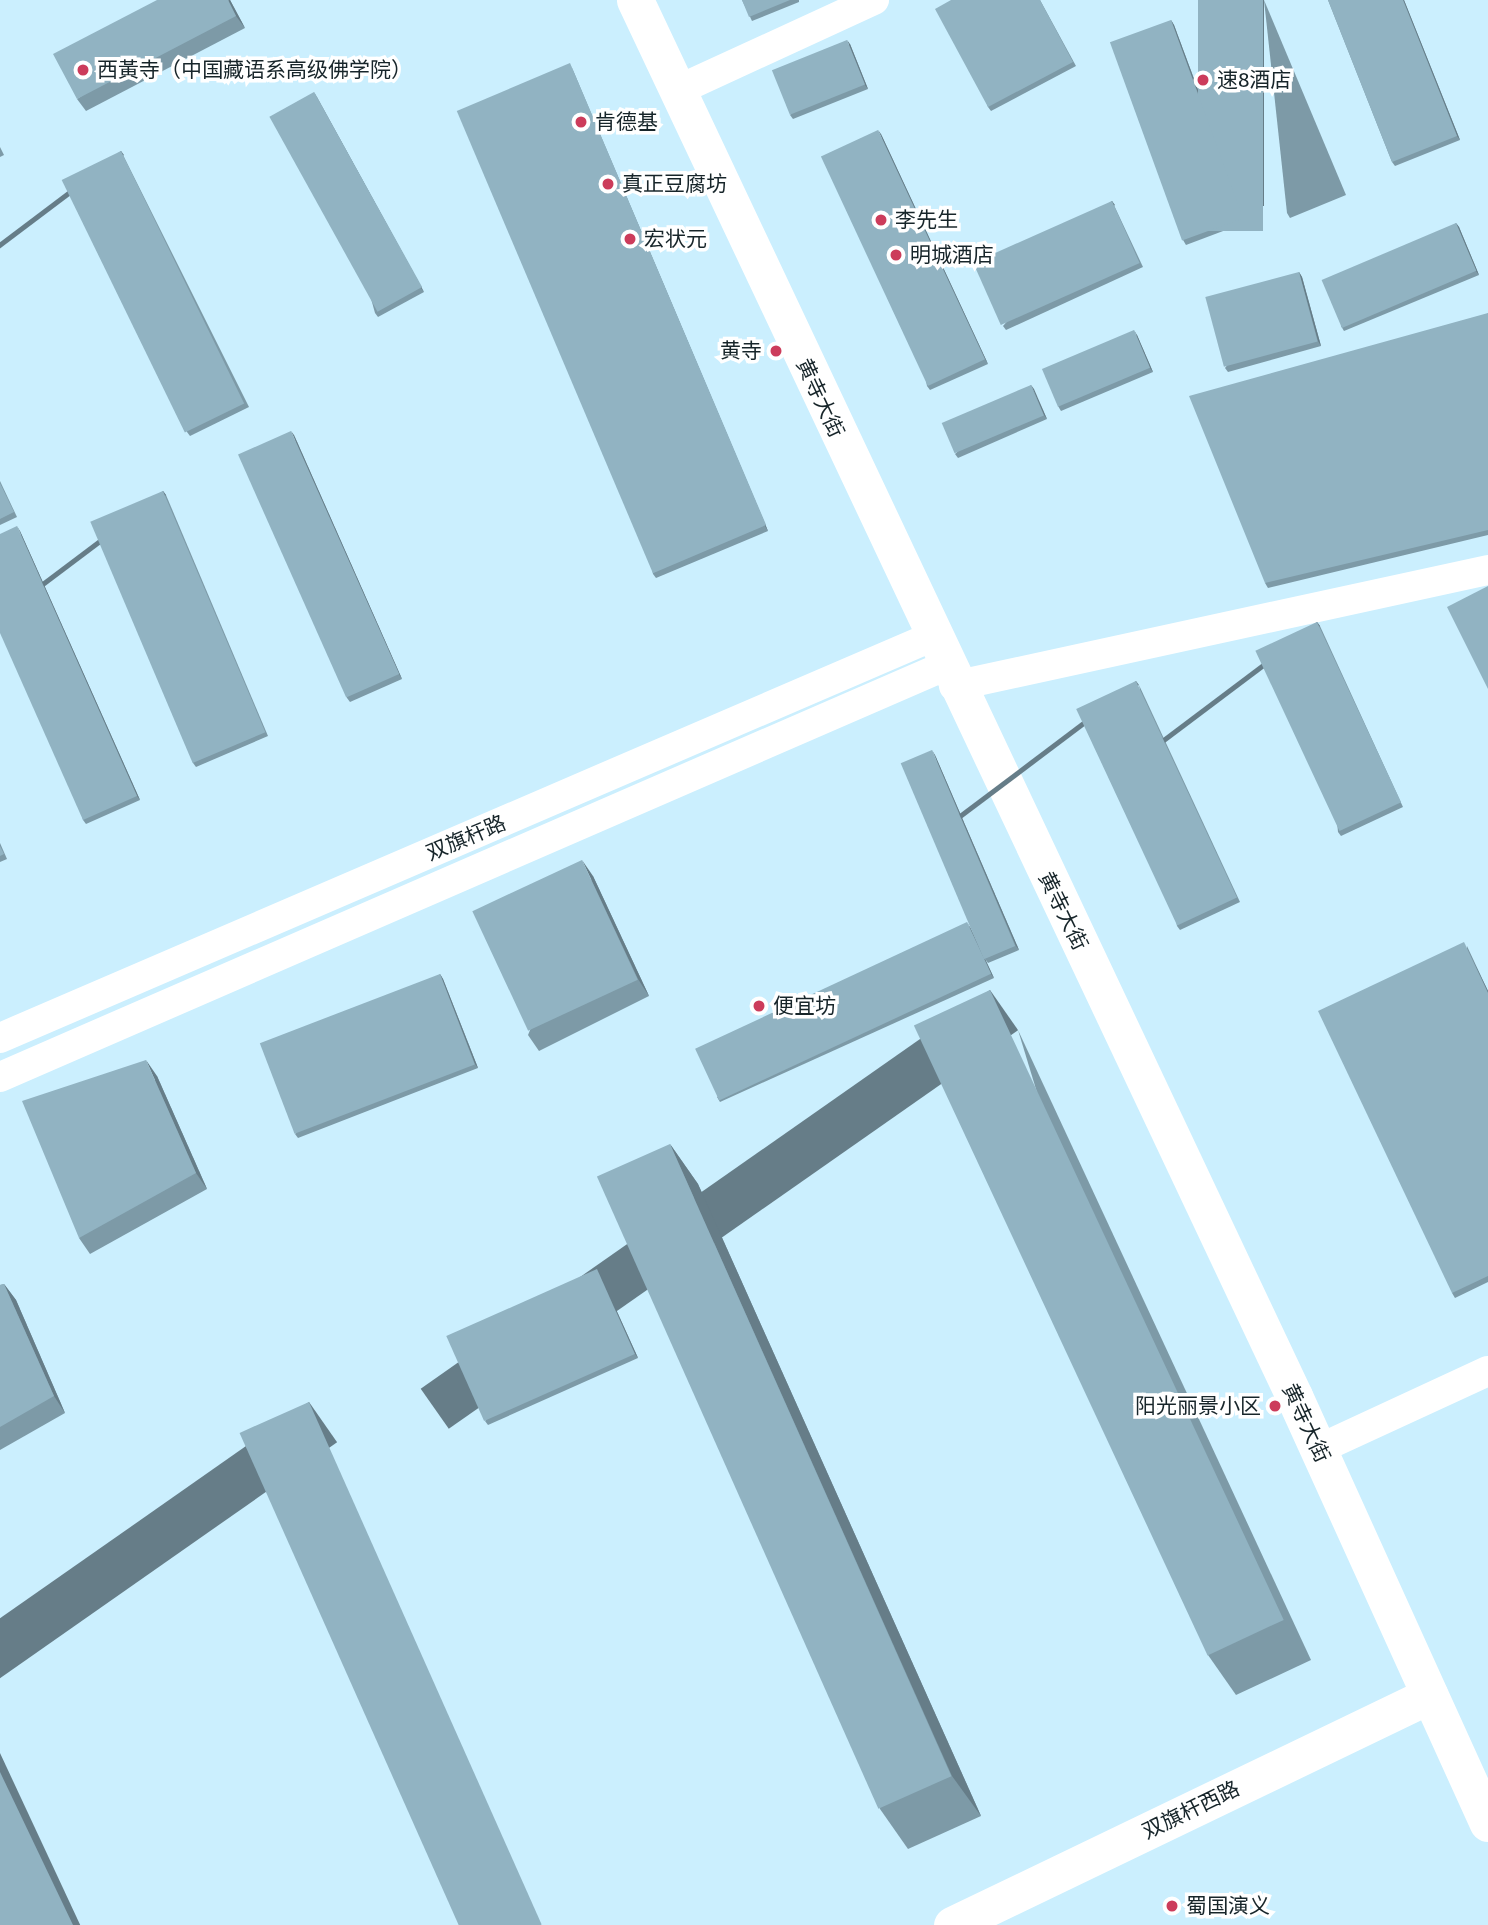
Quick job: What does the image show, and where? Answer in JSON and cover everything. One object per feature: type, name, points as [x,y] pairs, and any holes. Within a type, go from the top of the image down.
[{"type":"street","name":"黄寺大街","points":[[635,0],[943,663],[1319,1449],[1488,1823]]},
{"type":"street","points":[[676,92],[874,0]]},
{"type":"street","points":[[0,1077],[943,663],[1488,570]]},
{"type":"street","name":"双旗杆路","points":[[0,1038],[943,663]]},
{"type":"street","points":[[1319,1449],[1488,1371]]},
{"type":"street","name":"双旗杆西路","points":[[952,1925],[1430,1695]]},
{"type":"building","points":[[157,0],[228,0],[236,16],[77,99],[53,54]]},
{"type":"building","points":[[742,0],[790,0],[749,17]]},
{"type":"building","points":[[951,0],[1040,0],[1073,62],[988,107],[935,9]]},
{"type":"building","points":[[1198,0],[1263,0],[1263,231],[1198,231]]},
{"type":"building","points":[[1328,0],[1403,0],[1457,136],[1392,162]]},
{"type":"building","points":[[1171,20],[1243,218],[1182,241],[1110,42]]},
{"type":"building","points":[[847,40],[865,85],[790,115],[772,70]]},
{"type":"building","points":[[570,63],[766,525],[653,573],[457,111]]},
{"type":"building","points":[[314,92],[422,287],[378,312],[269,117]]},
{"type":"building","points":[[878,130],[985,359],[928,386],[821,157]]},
{"type":"building","points":[[121,151],[244,404],[185,432],[62,180]]},
{"type":"building","points":[[1112,201],[1140,263],[1001,325],[973,263]]},
{"type":"building","points":[[1456,223],[1476,271],[1342,328],[1322,280]]},
{"type":"building","points":[[1299,272],[1318,342],[1224,367],[1205,297]]},
{"type":"building","points":[[1488,313],[1488,530],[1265,583],[1189,396]]},
{"type":"building","points":[[1134,330],[1150,368],[1058,407],[1042,369]]},
{"type":"building","points":[[1031,385],[1044,415],[955,453],[942,423]]},
{"type":"building","points":[[291,431],[399,674],[346,698],[238,455]]},
{"type":"building","points":[[0,483],[14,512],[0,519]]},
{"type":"building","points":[[163,491],[265,732],[193,763],[90,522]]},
{"type":"building","points":[[17,526],[137,796],[83,820],[0,633],[0,534]]},
{"type":"building","points":[[1488,586],[1488,689],[1447,607]]},
{"type":"building","points":[[1317,622],[1401,802],[1339,831],[1255,651]]},
{"type":"building","points":[[1136,681],[1237,898],[1177,926],[1076,709]]},
{"type":"building","points":[[932,750],[1015,946],[984,959],[901,763]]},
{"type":"building","points":[[582,860],[638,980],[528,1031],[472,911]]},
{"type":"building","points":[[967,922],[991,974],[719,1100],[695,1049]]},
{"type":"building","points":[[1464,942],[1488,993],[1488,1276],[1452,1293],[1318,1011]]},
{"type":"building","points":[[440,974],[475,1065],[295,1134],[260,1043]]},
{"type":"building","points":[[990,990],[1284,1620],[1208,1655],[914,1025]]},
{"type":"building","points":[[146,1060],[196,1173],[79,1238],[22,1101]]},
{"type":"building","points":[[670,1144],[951,1776],[878,1809],[597,1177]]},
{"type":"building","points":[[597,1269],[635,1354],[484,1421],[446,1336]]},
{"type":"building","points":[[4,1284],[54,1396],[0,1427],[0,1285]]},
{"type":"building","points":[[309,1402],[542,1925],[459,1925],[240,1433]]},
{"type":"building","points":[[0,1772],[73,1925],[0,1925]]},
{"type":"place","name":"西黃寺（中国藏语系高级佛学院）","points":[[83,70]]},
{"type":"place","name":"速8酒店","points":[[1203,80]]},
{"type":"place","name":"肯德基","points":[[581,122]]},
{"type":"place","name":"真正豆腐坊","points":[[608,184]]},
{"type":"place","name":"李先生","points":[[881,220]]},
{"type":"place","name":"宏状元","points":[[630,239]]},
{"type":"place","name":"明城酒店","points":[[896,255]]},
{"type":"place","name":"黄寺","points":[[776,351]]},
{"type":"place","name":"便宜坊","points":[[759,1006]]},
{"type":"place","name":"阳光丽景小区","points":[[1275,1406]]},
{"type":"place","name":"蜀国演义","points":[[1172,1906]]}]
